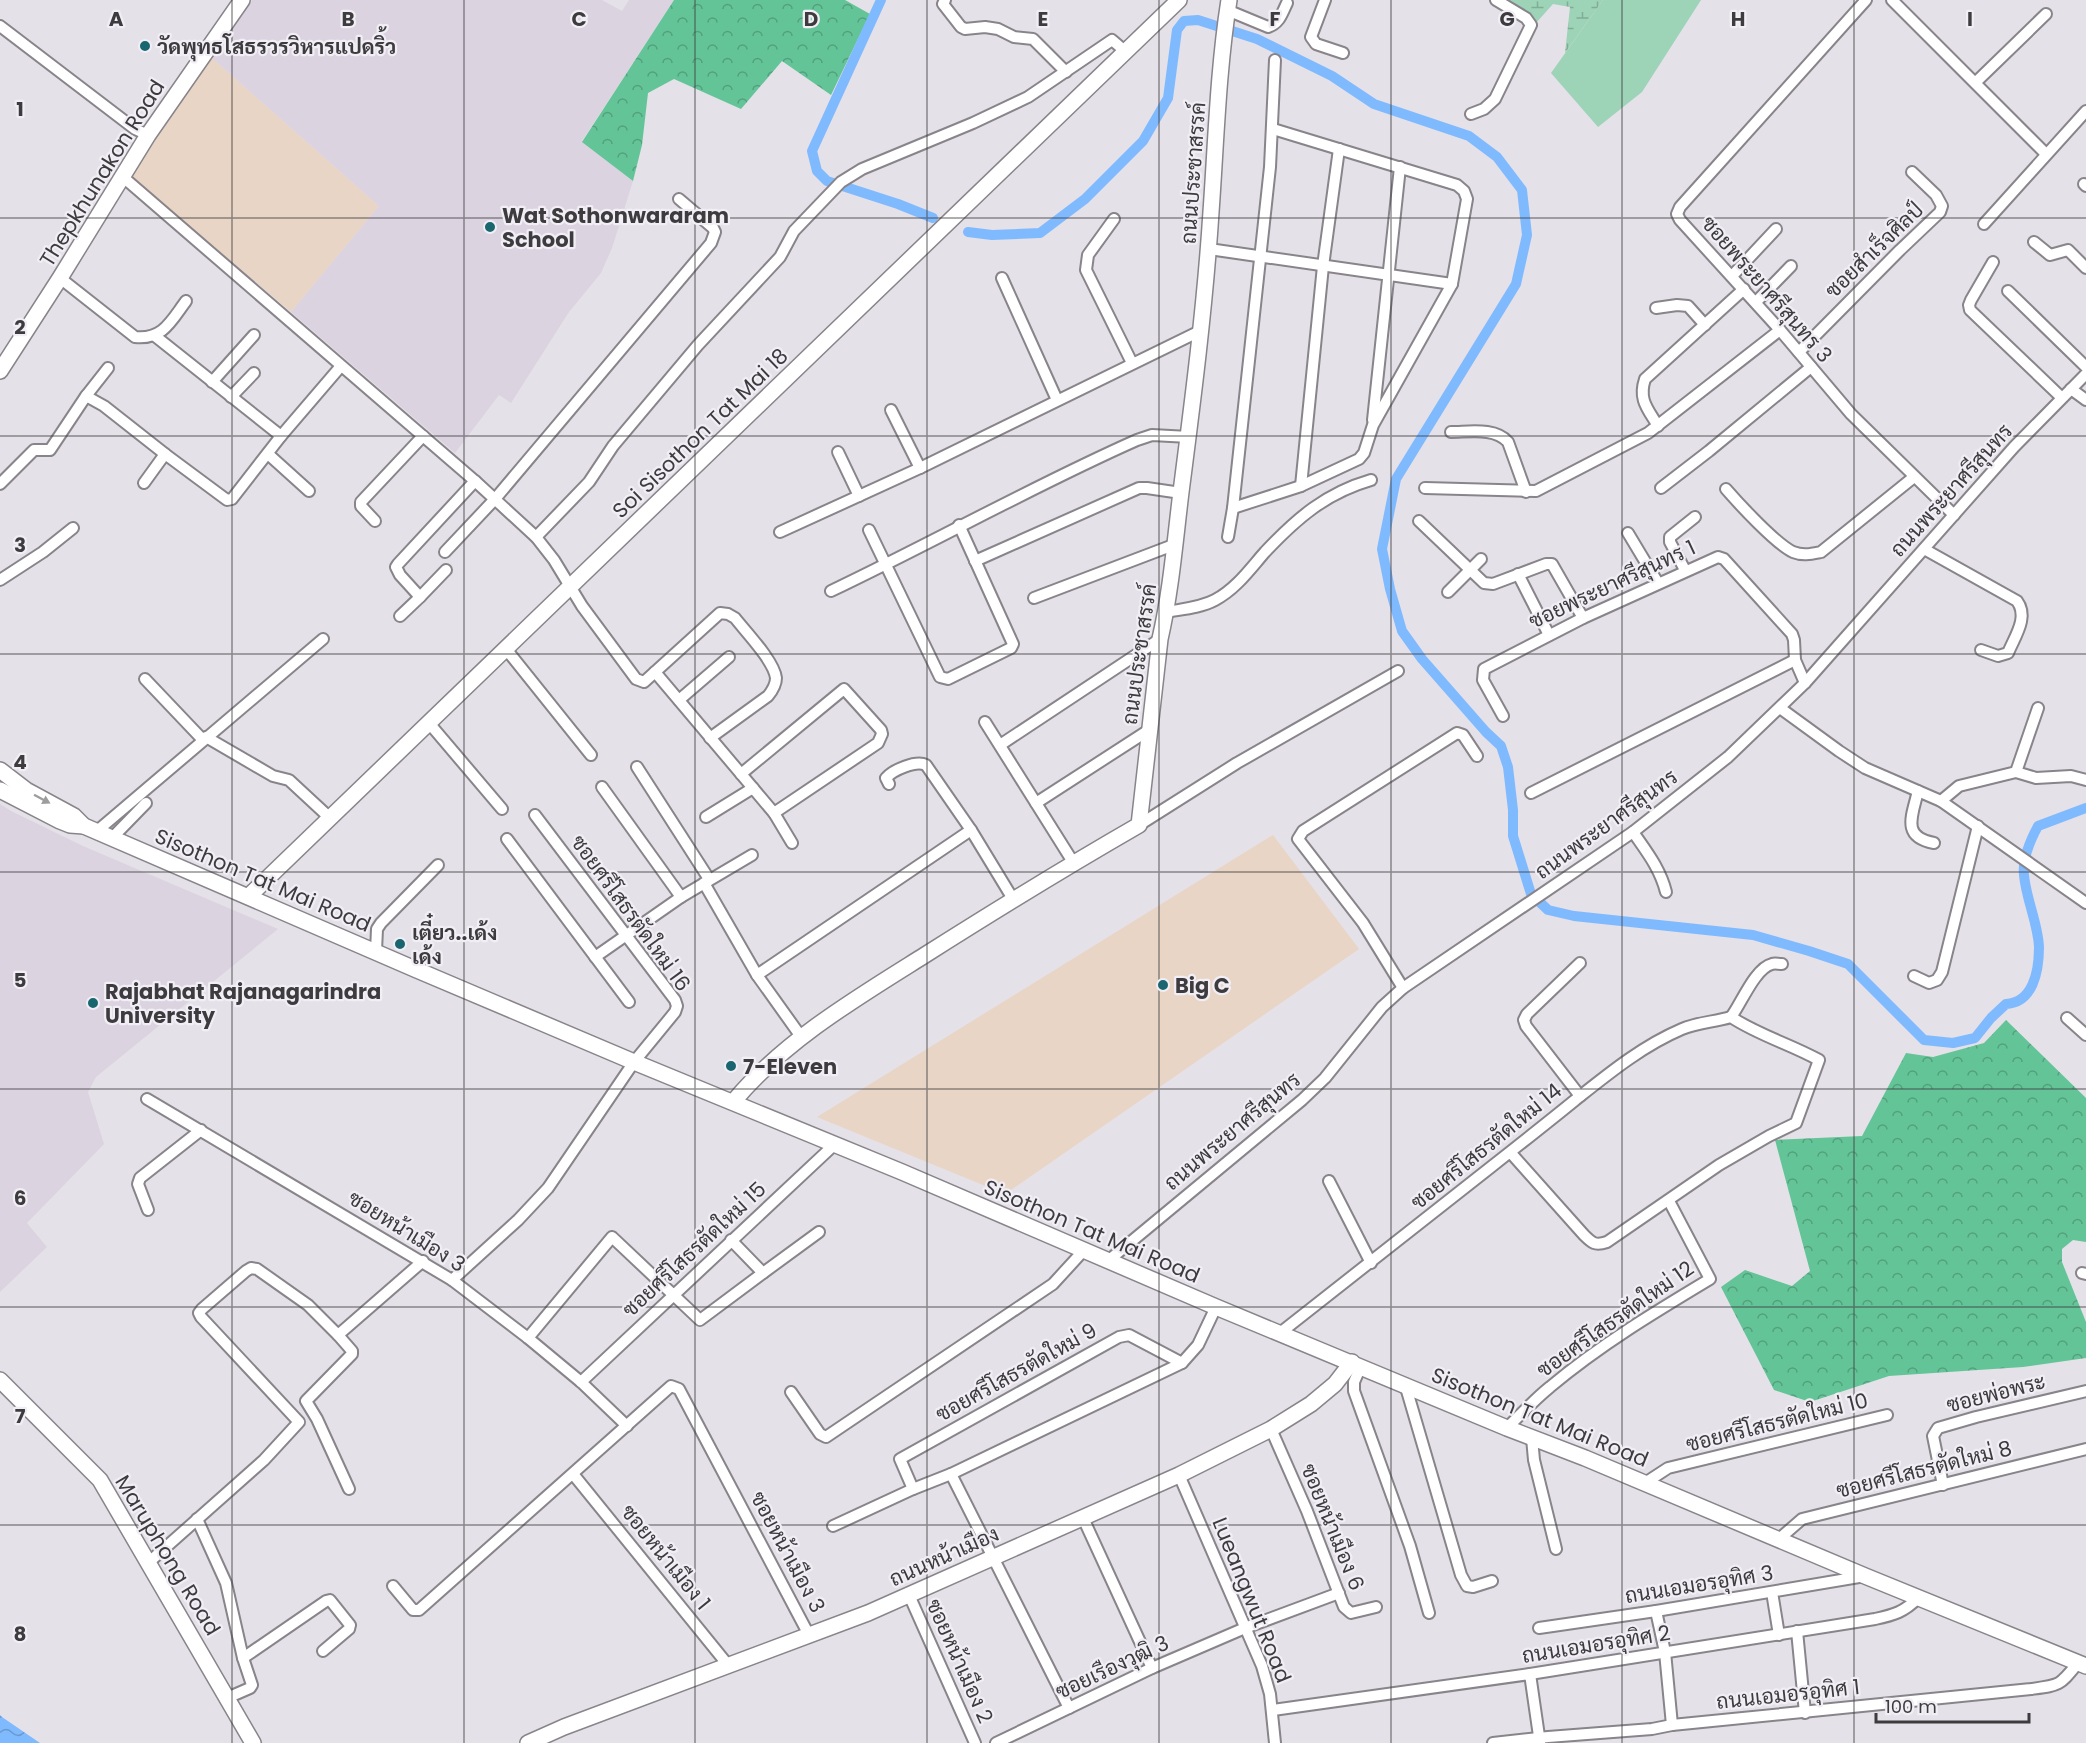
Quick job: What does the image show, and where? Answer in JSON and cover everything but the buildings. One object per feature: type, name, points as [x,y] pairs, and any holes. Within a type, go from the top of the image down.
[{"type":"street","name":"Thepkhunakon Road","points":[[0,371],[123,177],[147,135],[242,0]]},
{"type":"street","points":[[945,0],[943,4],[945,9],[961,27],[998,29],[1014,37],[1033,39],[1066,72]]},
{"type":"street","name":"Soi Sisothon Tat Mai 18","points":[[249,896],[1179,0]]},
{"type":"street","points":[[1325,0],[1311,37],[1316,44],[1343,52]]},
{"type":"street","points":[[1472,114],[1484,109],[1495,99],[1531,26],[1526,18],[1496,0]]},
{"type":"street","name":"ซอยพระยาศรีสุนทร 3","points":[[1866,0],[1678,210],[1677,214],[1756,302],[1851,414],[1954,515]]},
{"type":"street","points":[[1892,0],[2045,153]]},
{"type":"street","points":[[1227,9],[1268,27],[1275,25],[1281,18],[1287,3]]},
{"type":"street","name":"ถนนประชาสรรค์","points":[[1139,825],[1160,639],[1176,544],[1189,437],[1209,249],[1227,9]]},
{"type":"street","points":[[1976,82],[2046,14]]},
{"type":"street","points":[[0,26],[135,129],[147,135]]},
{"type":"street","points":[[536,537],[589,482],[613,446],[698,345],[780,256],[794,231],[841,182],[862,169],[1002,110],[1037,92],[1112,40],[1126,52]]},
{"type":"street","points":[[1228,537],[1273,129],[1275,60]]},
{"type":"street","points":[[1984,224],[2045,153],[2086,111]]},
{"type":"street","points":[[1273,129],[1457,185],[1464,191],[1467,199],[1452,284],[1372,425]]},
{"type":"street","points":[[1301,486],[1323,266],[1339,149]]},
{"type":"street","points":[[1233,508],[1301,486],[1359,459],[1364,453],[1372,425],[1400,166]]},
{"type":"street","name":"ซอยสำเร็จศิลป์","points":[[1799,352],[1940,212],[1942,206],[1936,195],[1912,172]]},
{"type":"street","points":[[123,177],[475,481],[536,537],[554,560],[569,588],[636,679],[644,682],[720,613],[735,618],[772,667],[776,679],[775,687],[768,696],[710,738]]},
{"type":"street","points":[[445,552],[495,499],[711,243],[715,232],[713,228],[679,199]]},
{"type":"street","points":[[1114,219],[1088,255],[1086,270],[1132,363]]},
{"type":"street","points":[[1732,276],[1776,229]]},
{"type":"street","points":[[2034,242],[2050,255],[2066,249],[2086,268]]},
{"type":"street","points":[[1209,249],[1452,284]]},
{"type":"street","points":[[1993,262],[1971,300],[1970,310],[2061,397]]},
{"type":"street","points":[[1756,302],[1791,266]]},
{"type":"street","points":[[60,278],[135,337],[147,338],[160,334],[186,301]]},
{"type":"street","points":[[1002,279],[1057,400]]},
{"type":"street","points":[[1658,426],[1642,395],[1645,379],[1744,289]]},
{"type":"street","points":[[2008,291],[2086,367]]},
{"type":"street","points":[[1656,308],[1688,306],[1705,325]]},
{"type":"street","points":[[1425,488],[1536,491],[1636,441],[1780,330]]},
{"type":"street","points":[[780,532],[920,468],[1200,331]]},
{"type":"street","points":[[212,382],[254,335]]},
{"type":"street","points":[[155,336],[281,436]]},
{"type":"street","points":[[86,396],[104,406],[226,500],[232,500],[281,436],[341,366]]},
{"type":"street","points":[[1661,488],[1810,366]]},
{"type":"street","points":[[0,484],[34,450],[50,450],[108,368]]},
{"type":"street","points":[[231,397],[254,373]]},
{"type":"street","name":"ถนนพระยาศรีสุนทร","points":[[1109,1260],[1302,1100],[1331,1071],[1382,1007],[1403,988],[1633,832],[1720,764],[1805,683],[2061,397],[2086,374]]},
{"type":"street","points":[[2071,389],[2086,400]]},
{"type":"street","points":[[891,411],[920,468]]},
{"type":"street","points":[[1451,432],[1494,433],[1503,436],[1508,442],[1526,492]]},
{"type":"street","points":[[831,591],[959,525],[1137,440],[1152,435],[1189,437]]},
{"type":"street","points":[[375,521],[361,506],[361,502],[423,436]]},
{"type":"street","points":[[838,452],[859,496]]},
{"type":"street","points":[[144,483],[165,454]]},
{"type":"street","points":[[268,454],[309,491]]},
{"type":"street","points":[[1726,489],[1780,543],[1793,552],[1808,555],[1821,552],[1914,477]]},
{"type":"street","points":[[1166,612],[1202,606],[1217,599],[1241,579],[1288,528],[1307,512],[1348,486],[1371,480]]},
{"type":"street","points":[[420,597],[397,571],[398,564],[475,481]]},
{"type":"street","points":[[975,561],[1139,488],[1181,493]]},
{"type":"street","points":[[1685,570],[1670,542],[1670,537],[1695,517]]},
{"type":"street","points":[[1419,521],[1484,583],[1490,585],[1546,564],[1552,564],[1583,618]]},
{"type":"street","points":[[869,530],[940,677],[948,679],[1011,648],[1013,644],[959,525]]},
{"type":"street","points":[[0,580],[43,552],[73,528]]},
{"type":"street","points":[[1628,533],[1658,583]]},
{"type":"street","points":[[1034,598],[1176,544]]},
{"type":"street","points":[[1924,549],[2017,601],[2022,608],[2023,618],[2008,653],[1998,656],[1980,650]]},
{"type":"street","name":"ซอยพระยาศรีสุนทร 1","points":[[1503,717],[1483,680],[1484,669],[1583,618],[1718,557],[1724,559],[1792,634],[1795,660],[1805,683]]},
{"type":"street","points":[[1448,592],[1481,559]]},
{"type":"street","points":[[400,616],[446,570]]},
{"type":"street","points":[[1518,574],[1549,635]]},
{"type":"street","points":[[91,829],[205,739],[323,639]]},
{"type":"street","points":[[1000,745],[1160,639]]},
{"type":"street","points":[[506,649],[591,755]]},
{"type":"street","points":[[679,700],[729,657]]},
{"type":"street","points":[[1531,793],[1795,660]]},
{"type":"street","points":[[734,1101],[762,1070],[858,998],[1073,862],[1139,825],[1237,763],[1398,671]]},
{"type":"street","points":[[655,672],[774,813],[792,843]]},
{"type":"street","points":[[145,679],[205,739],[273,776],[289,780],[330,818]]},
{"type":"street","points":[[741,774],[844,689],[881,730],[882,734],[878,744],[774,813]]},
{"type":"street","points":[[1780,708],[1865,768],[1941,801],[2086,903]]},
{"type":"street","points":[[2016,772],[2038,708]]},
{"type":"street","points":[[985,722],[1073,862]]},
{"type":"street","points":[[429,723],[502,809]]},
{"type":"street","points":[[1036,803],[1149,730]]},
{"type":"street","points":[[1403,988],[1363,923],[1298,839],[1303,831],[1457,733],[1463,735],[1477,756]]},
{"type":"street","points":[[889,784],[886,778],[891,773],[917,763],[926,765],[971,830],[1013,899]]},
{"type":"street","points":[[637,766],[706,881],[757,975],[802,1038]]},
{"type":"street","name":"Sisothon Tat Mai Road","points":[[0,770],[26,790],[74,816],[91,829]]},
{"type":"street","points":[[1941,801],[1959,786],[2016,772],[2036,778],[2071,776],[2086,780]]},
{"type":"street","points":[[602,787],[681,897]]},
{"type":"street","points":[[705,817],[753,788]]},
{"type":"street","name":"Sisothon Tat Mai Road","points":[[0,790],[60,821],[91,829],[634,1062],[734,1101],[1280,1334],[1646,1483],[2082,1665]]},
{"type":"street","points":[[1918,791],[1912,816],[1912,829],[1921,841],[1934,843]]},
{"type":"street","points":[[112,838],[146,803]]},
{"type":"street","name":"ซอยศรีโสธรตัดใหม่ 16","points":[[535,815],[675,1000],[677,1005],[675,1012],[634,1062]]},
{"type":"street","points":[[1914,976],[1929,982],[1937,980],[1942,972],[1977,826]]},
{"type":"street","points":[[757,975],[971,830]]},
{"type":"street","points":[[1633,832],[1656,866],[1666,891]]},
{"type":"street","points":[[507,838],[629,1002]]},
{"type":"street","points":[[595,957],[681,897],[752,855]]},
{"type":"street","points":[[376,951],[377,929],[381,923],[438,865]]},
{"type":"street","points":[[1580,963],[1527,1014],[1524,1020],[1526,1026],[1580,1096]]},
{"type":"street","points":[[1510,1152],[1591,1243],[1598,1245],[1607,1242],[1728,1160],[1796,1123],[1819,1060],[1786,1043],[1750,1029],[1731,1017],[1753,981],[1764,968],[1772,963],[1782,964]]},
{"type":"street","name":"ซอยศรีโสธรตัดใหม่ 14","points":[[1280,1334],[1630,1057],[1658,1040],[1702,1022],[1731,1017]]},
{"type":"street","points":[[2067,1018],[2086,1035]]},
{"type":"street","points":[[452,1280],[518,1220],[548,1188],[634,1062]]},
{"type":"street","name":"ซอยหน้าเมือง 3","points":[[147,1099],[452,1280],[581,1382],[627,1426]]},
{"type":"street","points":[[148,1210],[138,1184],[140,1178],[201,1130]]},
{"type":"street","name":"ซอยศรีโสธรตัดใหม่ 15","points":[[581,1382],[835,1144]]},
{"type":"street","points":[[1329,1181],[1371,1263]]},
{"type":"street","name":"ซอยศรีโสธรตัดใหม่ 12","points":[[1507,1428],[1549,1388],[1580,1364],[1628,1329],[1710,1279],[1669,1201]]},
{"type":"street","points":[[528,1338],[612,1237],[700,1320],[819,1232]]},
{"type":"street","points":[[731,1240],[763,1274]]},
{"type":"street","points":[[790,1392],[820,1434],[826,1437],[1053,1284],[1085,1249]]},
{"type":"street","points":[[338,1335],[423,1261]]},
{"type":"street","points":[[298,1422],[199,1313],[251,1268],[257,1269],[309,1305],[352,1351],[352,1354],[306,1399],[305,1403],[311,1409],[349,1488]]},
{"type":"street","points":[[833,1526],[951,1474],[1182,1363],[1198,1345],[1216,1307]]},
{"type":"street","name":"ซอยศรีโสธรตัดใหม่ 9","points":[[913,1489],[900,1459],[1119,1336],[1129,1335],[1182,1363]]},
{"type":"street","points":[[1357,1364],[1354,1391],[1410,1546],[1429,1613]]},
{"type":"street","name":"ถนนหน้าเมือง","points":[[528,1743],[564,1727],[867,1613],[1179,1475],[1271,1429],[1323,1394],[1357,1364]]},
{"type":"street","name":"Maruphong Road","points":[[0,1380],[100,1480],[253,1743]]},
{"type":"street","points":[[1404,1384],[1461,1575],[1467,1586],[1473,1587],[1492,1581]]},
{"type":"street","name":"ซอยหน้าเมือง 3","points":[[393,1586],[413,1610],[419,1610],[671,1386],[679,1389],[809,1635]]},
{"type":"street","name":"ซอยพ่อพระ","points":[[1943,1485],[1933,1436],[1938,1428],[2086,1391]]},
{"type":"street","points":[[148,1563],[264,1460],[311,1409]]},
{"type":"street","name":"ซอยศรีโสธรตัดใหม่ 10","points":[[1646,1483],[1668,1468],[1887,1415]]},
{"type":"street","name":"ซอยหน้าเมือง 6","points":[[1271,1429],[1307,1511],[1344,1607],[1351,1613],[1376,1607]]},
{"type":"street","points":[[1532,1438],[1534,1460],[1556,1549]]},
{"type":"street","name":"ซอยศรีโสธรตัดใหม่ 8","points":[[1779,1539],[1802,1519],[2086,1449]]},
{"type":"street","name":"ซอยหน้าเมือง 1","points":[[573,1474],[728,1665]]},
{"type":"street","points":[[951,1474],[1069,1708]]},
{"type":"street","name":"Lueangwut Road","points":[[1179,1475],[1262,1666],[1273,1710],[1275,1743]]},
{"type":"street","points":[[1083,1518],[1152,1668]]},
{"type":"street","points":[[197,1519],[226,1583],[243,1658],[252,1685],[227,1698]]},
{"type":"street","name":"ถนนเอมอรอุทิศ 3","points":[[1539,1628],[1865,1576]]},
{"type":"street","points":[[1772,1592],[1779,1635]]},
{"type":"street","name":"ซอยเรืองวุฒิ 3","points":[[996,1743],[1152,1668],[1245,1628],[1339,1593]]},
{"type":"street","name":"ซอยหน้าเมือง 2","points":[[909,1595],[975,1743]]},
{"type":"street","name":"ถนนเอมอรอุทิศ 2","points":[[1273,1710],[1530,1674],[1779,1635],[1894,1615],[1908,1609],[1918,1598]]},
{"type":"street","points":[[243,1658],[330,1600],[351,1625],[323,1651]]},
{"type":"street","points":[[1656,1611],[1665,1652],[1672,1725]]},
{"type":"street","points":[[1797,1631],[1805,1713]]},
{"type":"street","name":"ถนนเอมอรอุทิศ 1","points":[[1493,1743],[1652,1729],[1672,1725],[1805,1713],[2057,1685],[2082,1665]]},
{"type":"street","points":[[1530,1674],[1540,1740]]},
{"type":"shaded area","name":"Wat Sothonwararam School","points":[[252,0],[602,0],[622,11],[629,0],[674,0],[582,141],[633,181],[612,248],[601,273],[569,312],[511,403],[499,395],[455,453],[291,312],[379,206],[211,57]]},
{"type":"shaded area","points":[[211,57],[379,206],[291,312],[130,176]]},
{"type":"shaded area","name":"Rajabhat Rajanagarindra University","points":[[0,804],[83,846],[278,929],[96,1077],[88,1092],[104,1144],[27,1223],[47,1247],[0,1292]]},
{"type":"shaded area","points":[[1273,835],[1359,949],[1005,1194],[817,1117]]},
{"type":"green space","points":[[674,0],[845,0],[870,14],[831,95],[782,61],[741,109],[674,79],[648,93],[642,145],[633,181],[582,142]]},
{"type":"green space","points":[[1501,0],[1603,0],[1565,53],[1570,7],[1553,4],[1536,23]]},
{"type":"green space","points":[[1603,0],[1701,0],[1642,92],[1598,127],[1551,73]]},
{"type":"green space","points":[[2006,1020],[2086,1098],[2086,1242],[2073,1240],[2062,1249],[2062,1262],[2086,1322],[2086,1358],[2023,1367],[1889,1376],[1810,1402],[1774,1390],[1721,1287],[1745,1270],[1792,1286],[1810,1271],[1775,1140],[1862,1136],[1906,1053],[1933,1057],[1984,1043]]},
{"type":"water","points":[[0,1715],[2,1717],[40,1743],[0,1743]]},
{"type":"waterway","points":[[881,0],[812,151],[817,171],[827,181],[933,218]]},
{"type":"waterway","points":[[968,232],[992,235],[1040,233],[1085,199],[1143,141],[1168,98],[1177,30],[1184,21],[1198,20],[1257,39],[1332,76],[1374,104],[1469,136],[1497,157],[1522,190],[1527,235],[1516,284],[1396,479],[1382,549],[1402,631],[1422,659],[1501,746],[1508,767],[1513,810],[1513,836],[1531,894],[1548,910],[1574,916],[1753,935],[1809,951],[1848,964],[1924,1040],[1953,1043],[1975,1038],[2006,1004],[2023,998],[2033,984],[2038,966],[2039,947],[2037,929],[2027,893],[2024,862],[2038,826],[2086,808]]},
{"type":"place","name":"วัดพุทธโสธรวรวิหารแปดริ้ว","points":[[145,46]]},
{"type":"place","name":"Wat Sothonwararam School","points":[[490,227]]},
{"type":"place","name":"เตี๋ยว..เด้ง เด้ง","points":[[400,944]]},
{"type":"place","name":"Big C","points":[[1163,985]]},
{"type":"place","name":"Rajabhat Rajanagarindra University","points":[[93,1003]]},
{"type":"place","name":"7-Eleven","points":[[731,1066]]}]
